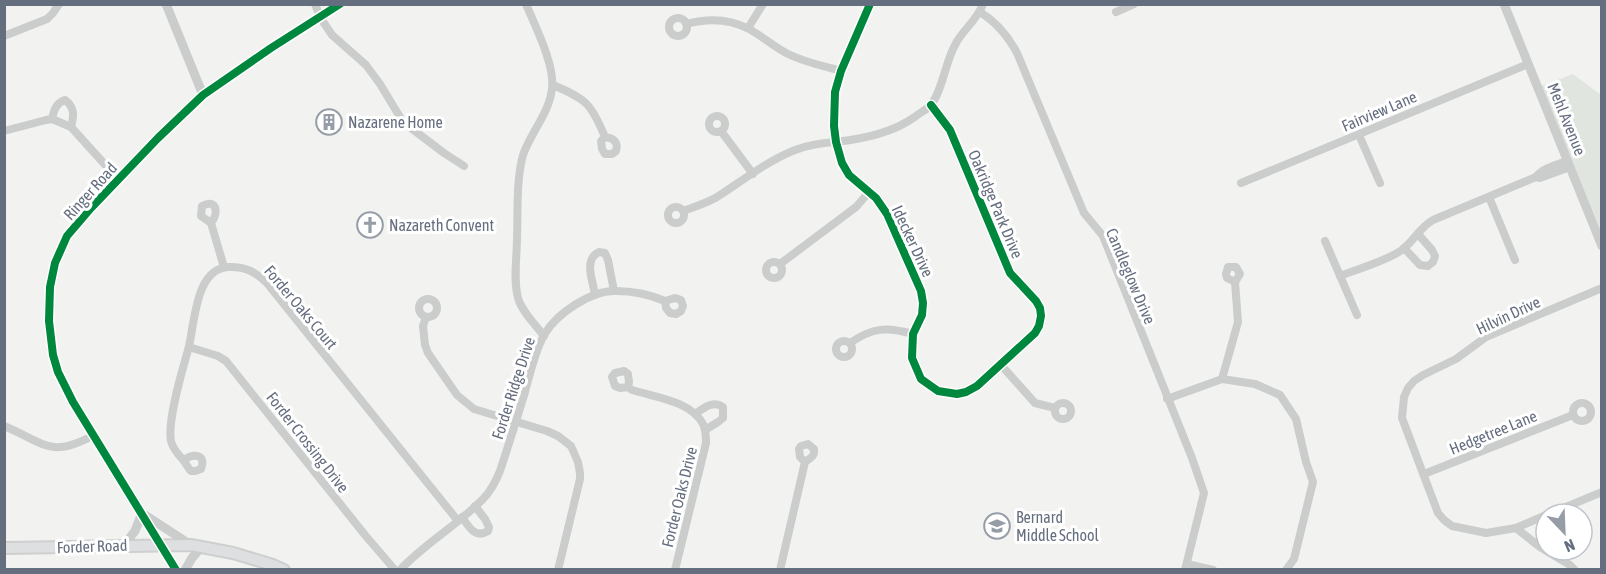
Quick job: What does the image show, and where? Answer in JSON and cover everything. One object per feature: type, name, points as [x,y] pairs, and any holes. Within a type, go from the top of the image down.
[{"type":"main road","name":"Forder Road","points":[[4,548],[196,545],[254,558],[284,570]]},
{"type":"street","points":[[4,36],[47,19],[59,4]]},
{"type":"street","points":[[166,4],[203,95]]},
{"type":"street","points":[[315,4],[320,17],[332,35],[366,65],[403,122],[464,166]]},
{"type":"street","name":"Ringer Road","points":[[176,570],[62,381],[51,346],[49,321],[50,287],[58,254],[68,236],[118,178],[203,95],[240,68],[340,4]]},
{"type":"street","points":[[526,4],[548,61],[553,85],[547,106],[527,146],[521,165],[516,270],[518,298],[527,315],[544,336]]},
{"type":"street","points":[[748,28],[763,4]]},
{"type":"street","name":"Idecker Drive","points":[[870,4],[841,71],[835,92],[836,142],[842,163],[849,175],[876,198],[887,214],[921,291],[922,315],[913,334],[912,358],[916,370],[921,379],[938,391],[957,394],[978,386],[1001,365]]},
{"type":"street","points":[[1116,12],[1134,4]]},
{"type":"street","name":"Mehl Avenue","points":[[1503,4],[1602,246]]},
{"type":"street","points":[[683,211],[715,199],[777,159],[796,150],[822,142],[836,142],[891,131],[904,125],[931,105],[956,43],[982,8]]},
{"type":"street","name":"Candleglow Drive","points":[[982,8],[1004,32],[1017,53],[1084,213],[1102,236],[1192,458],[1204,493],[1186,567]]},
{"type":"street","points":[[686,24],[700,20],[720,19],[748,28],[785,53],[803,61],[841,71]]},
{"type":"street","name":"Fairview Lane","points":[[1241,183],[1528,64]]},
{"type":"street","points":[[553,85],[583,100],[597,118],[605,137]]},
{"type":"street","points":[[52,119],[55,107],[65,100],[73,109],[74,119],[71,127]]},
{"type":"street","name":"Oakridge Park Drive","points":[[931,105],[950,130],[1010,273],[1040,308],[1041,316],[1035,333],[1001,365]]},
{"type":"street","points":[[4,131],[52,119],[71,127],[118,178]]},
{"type":"street","points":[[721,132],[753,174]]},
{"type":"street","points":[[1359,135],[1380,183]]},
{"type":"street","points":[[1340,276],[1391,256],[1404,248],[1427,223],[1433,220],[1536,177],[1549,168],[1568,164]]},
{"type":"street","points":[[780,264],[856,207],[869,192]]},
{"type":"street","points":[[1489,197],[1515,260]]},
{"type":"street","points":[[183,460],[174,451],[170,439],[171,424],[189,347],[193,316],[201,290],[212,275],[224,267],[211,223]]},
{"type":"street","points":[[1404,248],[1420,265],[1428,266],[1433,262],[1435,258],[1432,250],[1418,234]]},
{"type":"street","points":[[1325,241],[1357,315]]},
{"type":"street","points":[[595,295],[589,261],[599,252],[605,253],[608,260],[614,291]]},
{"type":"street","name":"Forder Oaks Court","points":[[224,267],[241,267],[255,272],[267,283],[460,519]]},
{"type":"street","points":[[1222,379],[1238,322],[1235,282]]},
{"type":"street","name":"Hilvin Drive","points":[[1424,474],[1402,418],[1404,397],[1414,381],[1456,359],[1486,337],[1602,288]]},
{"type":"street","name":"Forder Ridge Drive","points":[[400,570],[411,558],[484,499],[493,485],[500,471],[534,362],[544,336],[552,324],[561,315],[595,295],[614,291],[656,297],[665,301]]},
{"type":"street","points":[[426,317],[423,326],[428,353],[457,395],[474,409],[547,431],[571,446],[578,462],[580,479],[558,570]]},
{"type":"street","points":[[850,343],[862,335],[877,330],[895,329],[913,334]]},
{"type":"street","name":"Forder Crossing Drive","points":[[189,347],[218,356],[226,361],[395,570]]},
{"type":"street","points":[[1001,365],[1035,403],[1055,408]]},
{"type":"street","points":[[1167,399],[1222,379],[1255,384],[1280,395],[1296,419],[1313,483],[1294,559],[1286,570]]},
{"type":"street","points":[[628,387],[680,404],[695,414]]},
{"type":"street","name":"Forder Oaks Drive","points":[[675,570],[706,443],[705,430],[695,414],[714,404],[719,404],[723,407],[723,418],[705,430]]},
{"type":"street","name":"Hedgetree Lane","points":[[1424,474],[1573,415]]},
{"type":"street","points":[[4,426],[47,447],[57,448],[74,446],[94,435]]},
{"type":"street","points":[[780,570],[805,462]]},
{"type":"street","points":[[1424,474],[1438,513],[1452,526],[1486,532],[1516,528],[1534,520]]},
{"type":"street","points":[[1578,502],[1602,492]]},
{"type":"street","points":[[460,519],[477,534],[488,531],[489,527],[485,519],[475,506]]},
{"type":"street","points":[[124,545],[135,531],[142,513],[196,545],[185,570]]},
{"type":"street","points":[[1516,528],[1575,570]]},
{"type":"street","points":[[1186,567],[1213,570]]},
{"type":"shaded area","points":[[1573,74],[1601,95],[1602,227],[1600,228],[1541,86]]},
{"type":"cycle path","points":[[176,570],[73,402],[58,372],[53,355],[49,321],[50,287],[55,263],[67,236],[91,208],[203,95],[340,4]]},
{"type":"cycle path","points":[[870,4],[841,71],[835,92],[836,142],[842,163],[849,175],[876,198],[887,214],[921,291],[922,315],[913,334],[912,358],[921,379],[938,391],[957,394],[977,386],[1035,333],[1041,316],[1036,301],[1010,273],[950,130],[931,105]]},
{"type":"place","name":"Nazarene Home","points":[[329,122]]},
{"type":"place","name":"Nazareth Convent","points":[[370,225]]},
{"type":"place","name":"Bernard Middle School","points":[[997,526]]}]
